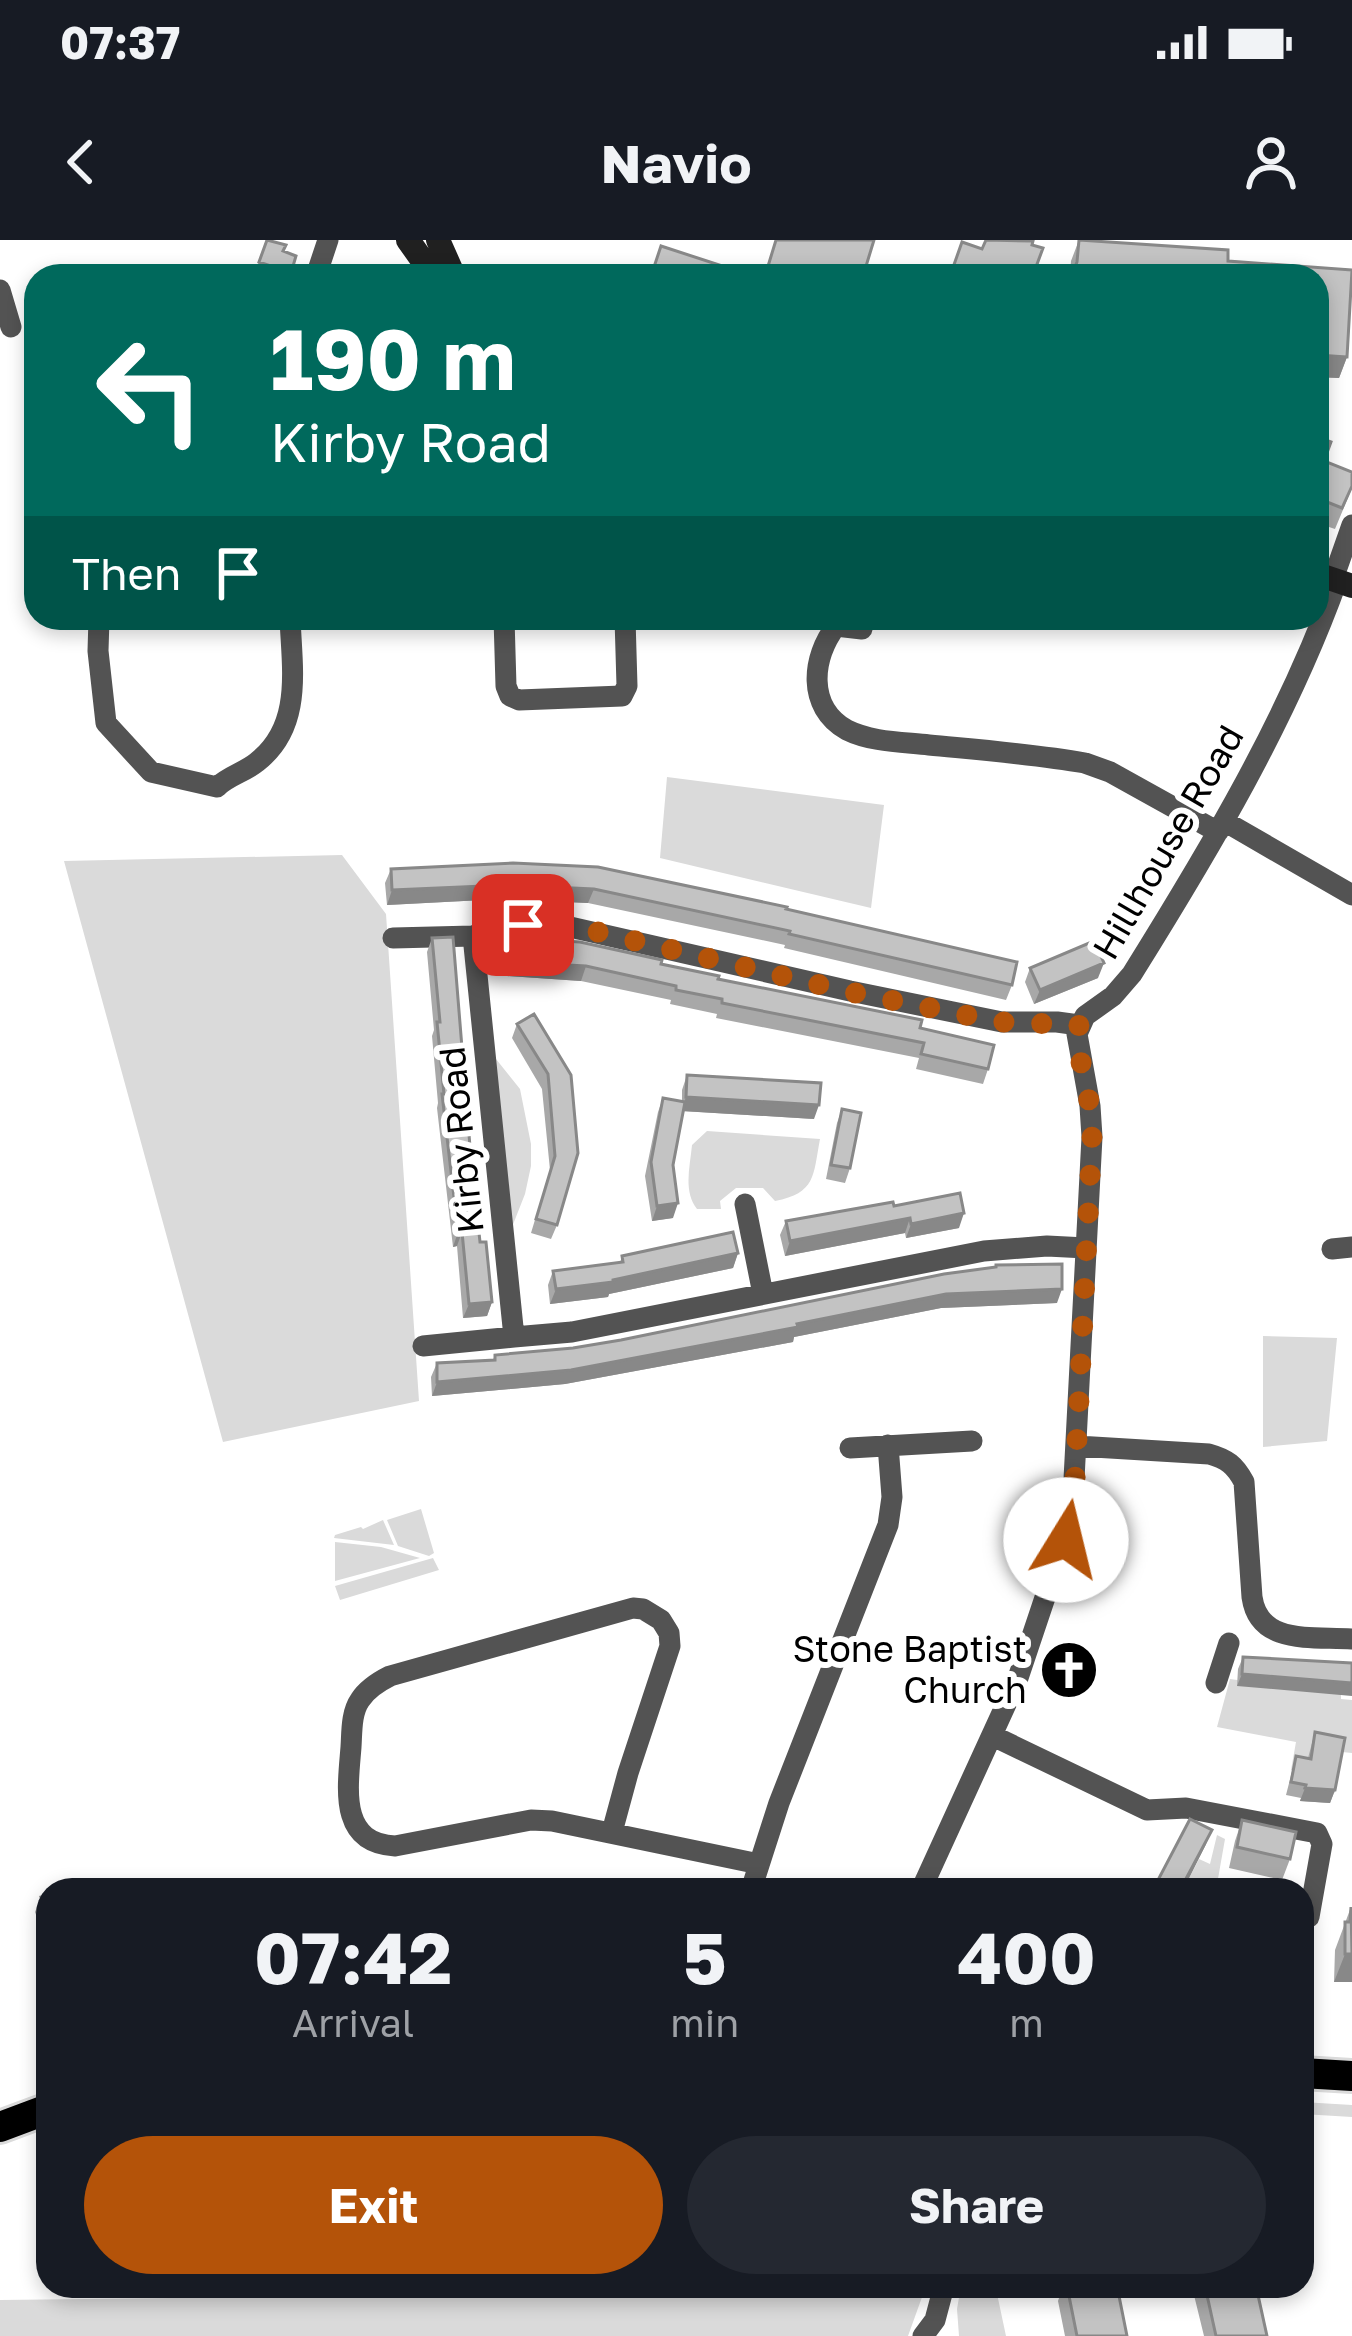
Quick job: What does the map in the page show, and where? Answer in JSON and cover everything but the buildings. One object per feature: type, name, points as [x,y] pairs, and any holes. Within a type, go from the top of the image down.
[{"type":"main road","points":[[1314,2074],[1352,2076]]},
{"type":"main road","points":[[0,2127],[36,2114]]},
{"type":"street","points":[[0,290],[10,327]]},
{"type":"street","name":"Hillhouse Road","points":[[1335,580],[1352,525]]},
{"type":"street","points":[[99,630],[106,723],[151,772],[217,787],[263,757],[285,727],[292,695],[290,630]]},
{"type":"street","points":[[504,630],[506,686],[517,700],[622,696],[627,686],[625,630]]},
{"type":"street","points":[[833,630],[823,643],[816,680],[819,697],[848,730],[891,741],[1085,763],[1221,826],[1352,895]]},
{"type":"street","name":"Hillhouse Road","points":[[1079,1025],[1132,974],[1221,826],[1305,663],[1317,630]]},
{"type":"street","points":[[393,938],[473,936],[494,926],[585,929],[850,992],[1001,1022],[1079,1025],[1077,1043],[1092,1123],[1073,1506],[1025,1660],[926,1878]]},
{"type":"street","name":"Kirby Road","points":[[473,936],[514,1337]]},
{"type":"street","points":[[745,1204],[763,1294]]},
{"type":"street","points":[[423,1346],[572,1332],[997,1250],[1086,1248]]},
{"type":"street","points":[[850,1448],[972,1441]]},
{"type":"street","points":[[755,1878],[785,1786],[888,1525],[892,1497],[888,1445]]},
{"type":"street","points":[[1077,1446],[1209,1454],[1226,1460],[1244,1482],[1252,1597],[1260,1622],[1284,1634],[1352,1639]]},
{"type":"street","points":[[612,1832],[670,1646],[666,1626],[647,1611],[627,1609],[390,1676],[376,1683],[359,1702],[353,1722],[349,1807],[356,1825],[372,1841],[394,1846],[531,1820],[759,1864]]},
{"type":"street","points":[[1216,1683],[1229,1643]]},
{"type":"street","points":[[993,1736],[1147,1810],[1186,1808],[1317,1833],[1322,1844],[1314,1888]]},
{"type":"street","points":[[934,2331],[941,2298]]},
{"type":"shaded area","points":[[667,777],[884,805],[871,908],[660,858]]},
{"type":"shaded area","points":[[342,855],[386,914],[419,1401],[223,1442],[64,861]]},
{"type":"shaded area","points":[[484,1044],[520,1089],[531,1144],[525,1194],[505,1245]]},
{"type":"shaded area","points":[[707,1131],[820,1139],[810,1181],[788,1198],[775,1201],[763,1188],[736,1188],[720,1201],[721,1209],[697,1209],[689,1187],[692,1145]]},
{"type":"shaded area","points":[[1263,1336],[1337,1338],[1327,1441],[1263,1447]]},
{"type":"shaded area","points":[[421,1509],[434,1553],[429,1556],[398,1546],[387,1520]]},
{"type":"shaded area","points":[[383,1520],[394,1545],[334,1538],[335,1535]]},
{"type":"shaded area","points":[[335,1542],[381,1547],[420,1558],[335,1581]]},
{"type":"shaded area","points":[[433,1558],[439,1570],[340,1600],[335,1586]]},
{"type":"shaded area","points":[[1230,1679],[1341,1694],[1341,1699],[1352,1700],[1352,1753],[1342,1752],[1335,1793],[1306,1773],[1291,1770],[1296,1742],[1217,1727]]},
{"type":"shaded area","points":[[1217,1835],[1225,1839],[1218,1878],[1189,1878],[1199,1859],[1210,1864]]},
{"type":"shaded area","points":[[1314,2103],[1352,2105],[1352,2117],[1314,2115]]},
{"type":"shaded area","points":[[922,2298],[908,2336],[0,2336],[0,2300]]},
{"type":"shaded area","points":[[959,2298],[998,2298],[1006,2336],[959,2336]]},
{"type":"place","name":"Stone Baptist Church","points":[[1069,1670]]},
{"type":"route","points":[[523,925],[585,929],[850,992],[1001,1022],[1079,1025],[1076,1036],[1092,1137],[1074,1500],[1066,1540]]}]
